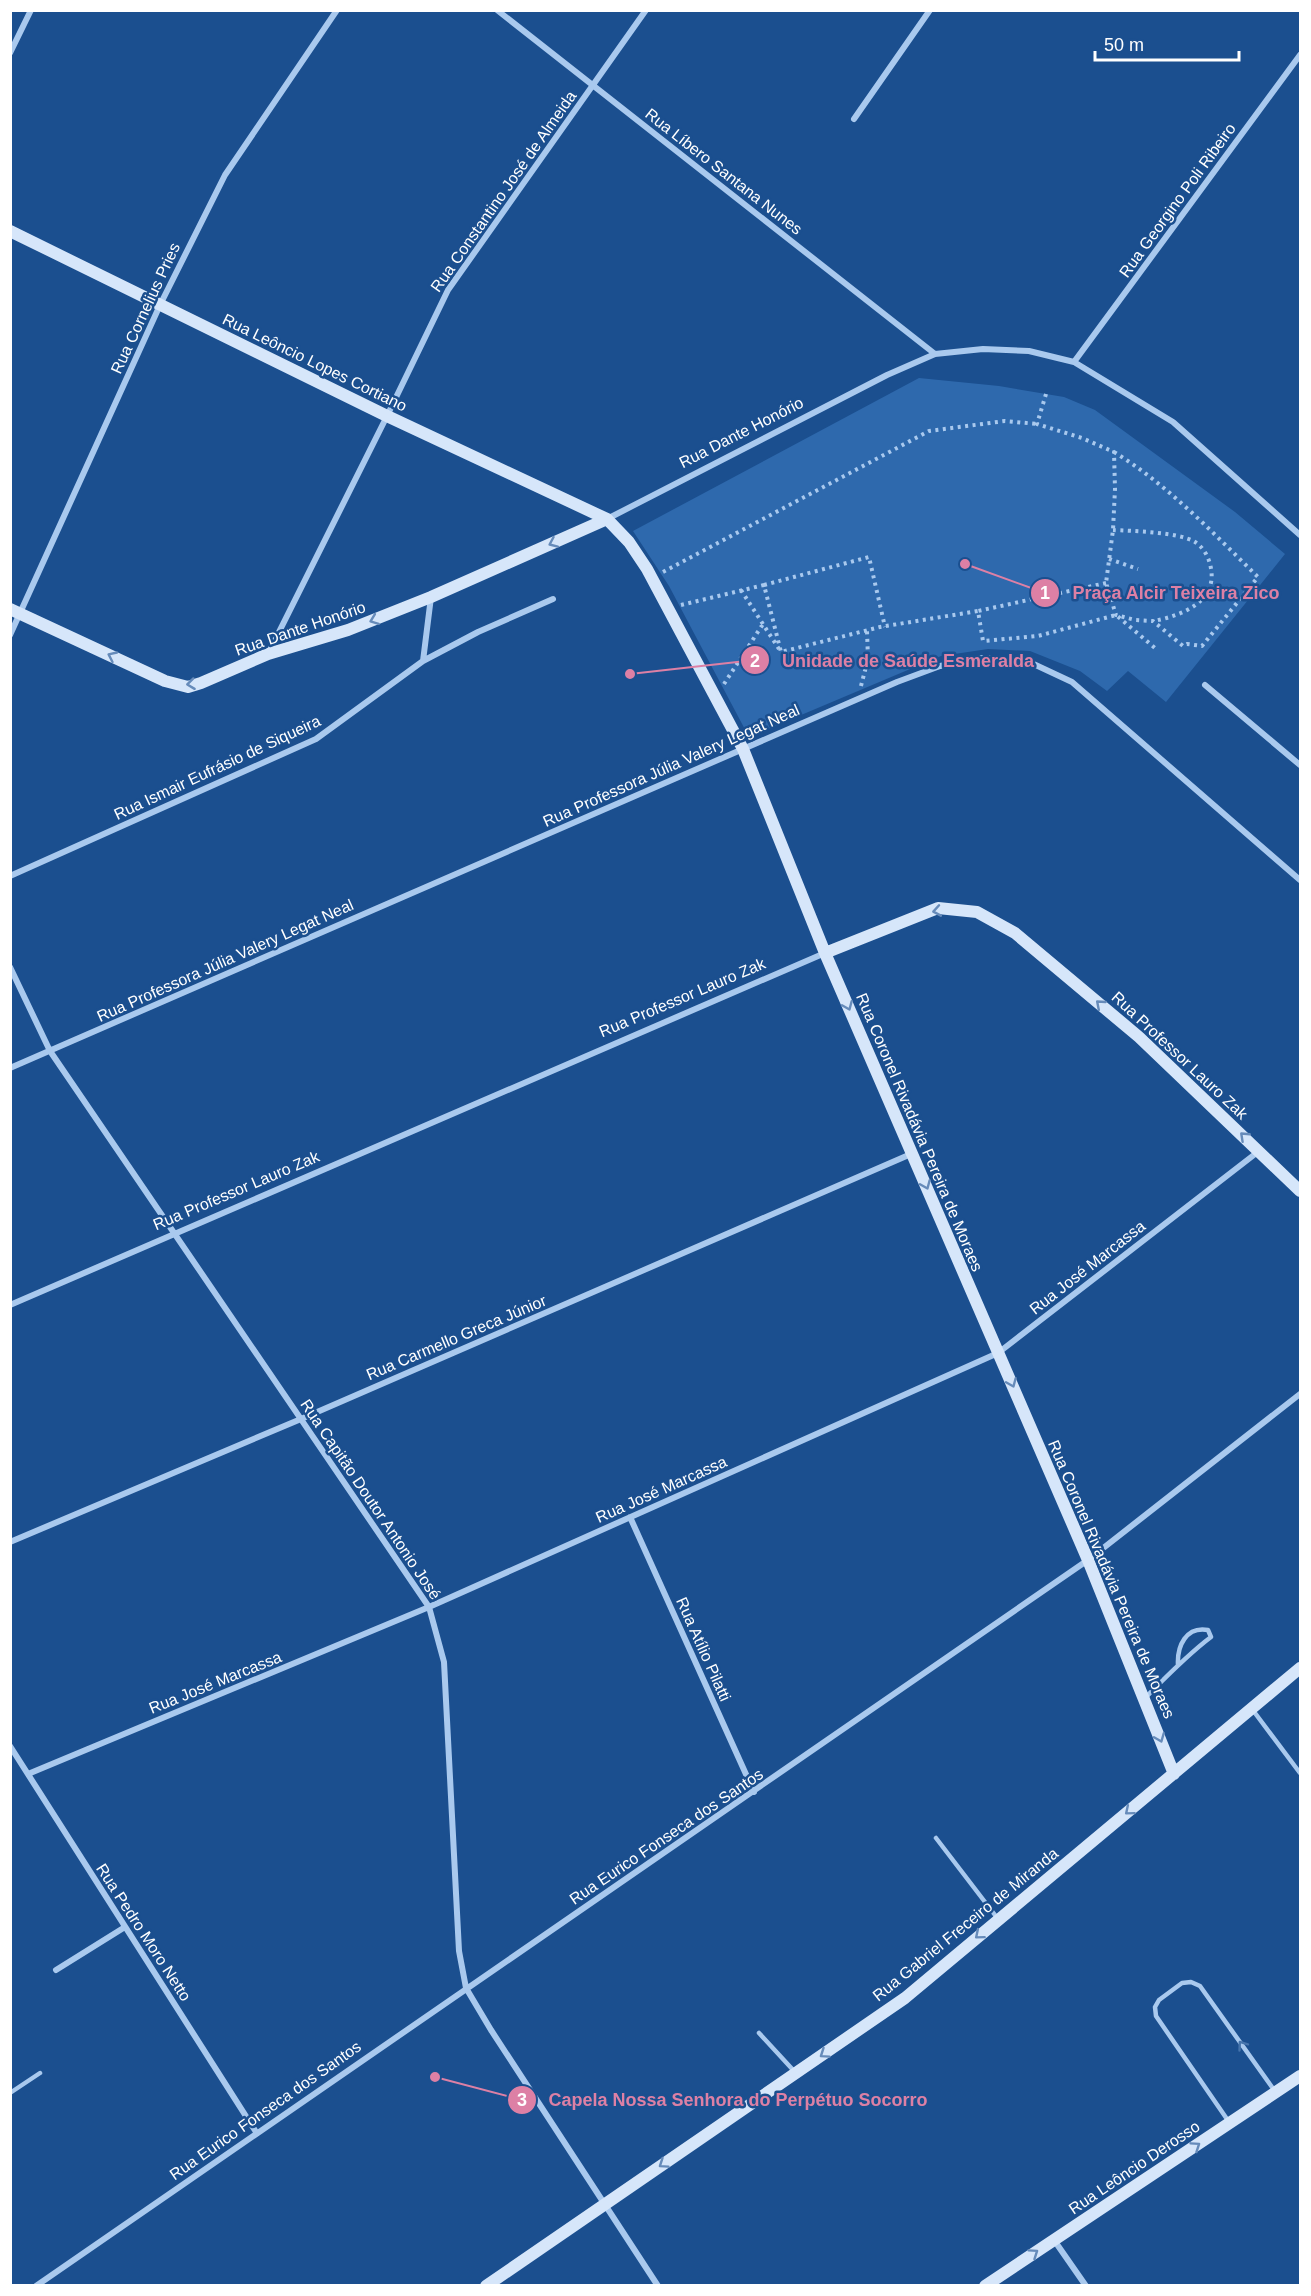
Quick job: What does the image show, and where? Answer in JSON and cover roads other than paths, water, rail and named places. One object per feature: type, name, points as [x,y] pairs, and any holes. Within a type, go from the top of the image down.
[{"type":"street","points":[[10,54],[31,10]]},
{"type":"street","name":"Rua Cornelius Pries","points":[[10,635],[15,611],[160,305],[225,175],[338,10]]},
{"type":"street","name":"Rua Líbero Santana Nunes","points":[[496,10],[935,354]]},
{"type":"street","name":"Rua Constantino José de Almeida","points":[[268,654],[447,290],[646,10]]},
{"type":"street","points":[[854,119],[930,10]]},
{"type":"street","name":"Rua Georgino Poli Ribeiro","points":[[1074,362],[1300,55]]},
{"type":"street","name":"Rua Leôncio Lopes Cortiano","points":[[10,231],[387,416],[606,519]]},
{"type":"street","name":"Rua Dante Honório","points":[[15,611],[165,681],[188,687],[268,654],[430,603],[606,519],[888,375],[935,354],[983,349],[1029,351],[1074,362],[1173,422],[1300,535]]},
{"type":"street","name":"Rua Coronel Rivadávia Pereira de Moraes","points":[[606,519],[628,542],[647,569],[743,749],[825,953],[1088,1560],[1174,1774]]},
{"type":"street","name":"Rua Ismair Eufrásio de Siqueira","points":[[10,876],[316,739],[423,661],[478,632],[553,599]]},
{"type":"street","points":[[423,661],[430,603]]},
{"type":"street","name":"Rua Professora Júlia Valery Legat Neal","points":[[10,1068],[897,682],[940,666],[983,658],[1025,660],[1072,682],[1300,880]]},
{"type":"street","points":[[1206,685],[1300,765]]},
{"type":"street","name":"Rua Professor Lauro Zak","points":[[10,1305],[825,953],[938,908],[977,912],[1015,933],[1139,1037],[1300,1191]]},
{"type":"street","name":"Rua Capitão Doutor Antonio José","points":[[10,967],[50,1051],[429,1608],[444,1662],[459,1951],[466,1988],[658,2286]]},
{"type":"street","name":"Rua José Marcassa","points":[[28,1774],[429,1608],[998,1353],[1260,1151]]},
{"type":"street","name":"Rua Carmello Greca Júnior","points":[[10,1542],[301,1419],[912,1154]]},
{"type":"street","name":"Rua Eurico Fonseca dos Santos","points":[[36,2286],[1088,1560],[1300,1394]]},
{"type":"street","name":"Rua Atílio Pilatti","points":[[630,1517],[754,1792]]},
{"type":"street","name":"Rua Gabriel Freceiro de Miranda","points":[[486,2286],[905,1998],[1300,1668]]},
{"type":"street","name":"Rua Pedro Moro Netto","points":[[10,1746],[256,2132]]},
{"type":"street","points":[[56,1970],[125,1928]]},
{"type":"street","name":"Rua Leôncio Derosso","points":[[985,2286],[1300,2076]]},
{"type":"street","points":[[1054,2240],[1086,2286]]},
{"type":"lane","points":[[1144,1699],[1210,1637],[1208,1630],[1199,1628],[1188,1634],[1177,1652],[1178,1665]]},
{"type":"lane","points":[[1252,1709],[1300,1773]]},
{"type":"lane","points":[[936,1838],[998,1919]]},
{"type":"lane","points":[[1230,2123],[1156,2016],[1155,2007],[1159,2000],[1182,1983],[1191,1982],[1200,1986],[1276,2092]]},
{"type":"lane","points":[[759,2033],[796,2073]]},
{"type":"lane","points":[[10,2093],[40,2073]]},
{"type":"place","name":"Praça Alcir Teixeira Zico","points":[[965,564]]},
{"type":"place","name":"Unidade de Saúde Esmeralda","points":[[630,674]]},
{"type":"place","name":"Capela Nossa Senhora do Perpétuo Socorro","points":[[435,2077]]}]
